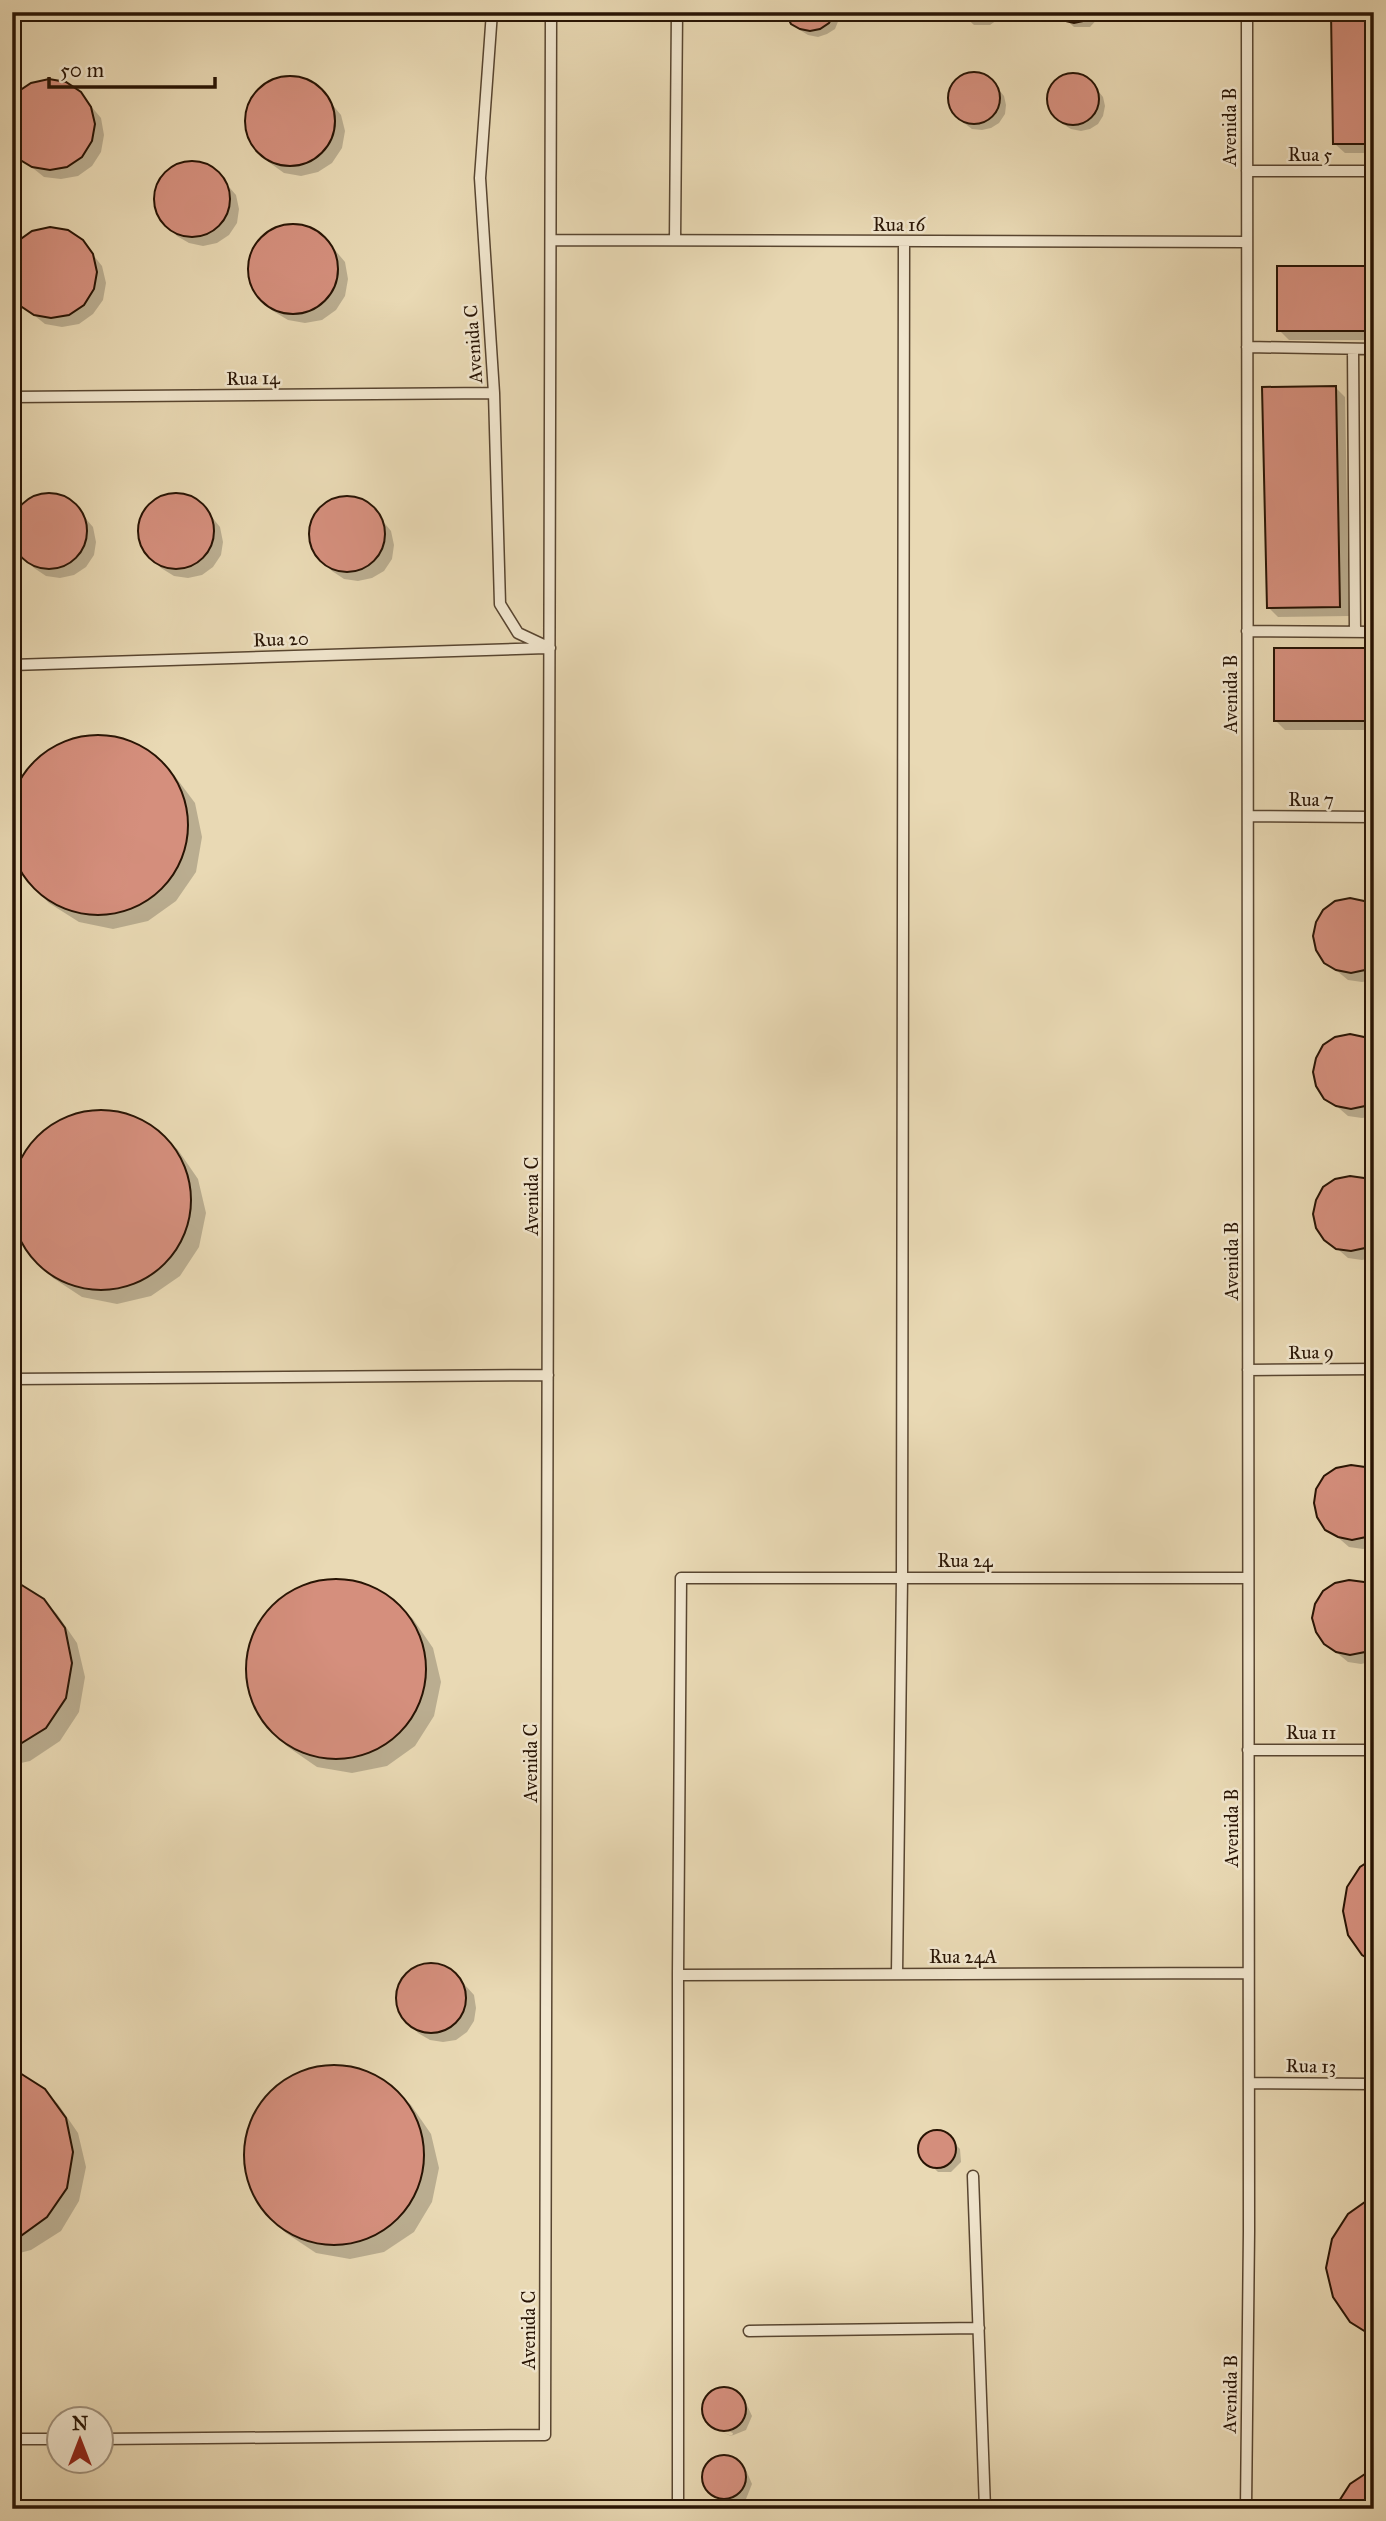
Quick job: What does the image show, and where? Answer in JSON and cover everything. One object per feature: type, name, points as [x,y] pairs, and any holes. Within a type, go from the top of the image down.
[{"type":"lane","name":"Avenida C","points":[[492,12],[480,178],[494,393],[500,604],[518,633],[550,648]]},
{"type":"lane","name":"Avenida C","points":[[116,2439],[545,2435],[551,12]]},
{"type":"lane","points":[[675,240],[677,12]]},
{"type":"lane","name":"Avenida B","points":[[1246,2509],[1249,2083],[1247,12]]},
{"type":"lane","name":"Rua 5","points":[[1247,171],[1374,171]]},
{"type":"lane","name":"Rua 16","points":[[551,240],[1247,242]]},
{"type":"lane","points":[[897,1974],[902,1577],[904,241]]},
{"type":"lane","points":[[1247,348],[1374,349]]},
{"type":"lane","points":[[1353,349],[1355,631]]},
{"type":"lane","name":"Rua 14","points":[[12,397],[494,393]]},
{"type":"lane","points":[[1247,631],[1374,632]]},
{"type":"lane","name":"Rua 20","points":[[12,665],[550,648]]},
{"type":"lane","name":"Rua 7","points":[[1248,816],[1374,817]]},
{"type":"lane","name":"Rua 9","points":[[1248,1370],[1374,1369]]},
{"type":"lane","points":[[12,1379],[548,1375]]},
{"type":"lane","name":"Rua 24","points":[[678,1975],[681,1577],[1248,1578]]},
{"type":"lane","name":"Rua 11","points":[[1248,1750],[1374,1750]]},
{"type":"lane","name":"Rua 24A","points":[[678,1975],[1248,1973]]},
{"type":"lane","points":[[678,1975],[678,2509]]},
{"type":"lane","name":"Rua 13","points":[[1249,2083],[1374,2084]]},
{"type":"lane","points":[[973,2176],[985,2509]]},
{"type":"lane","points":[[748,2331],[979,2328]]},
{"type":"lane","points":[[12,2439],[46,2439]]},
{"type":"building","points":[[785,12],[835,12],[829,23],[810,31],[791,24]]},
{"type":"building","points":[[957,12],[992,12],[975,21],[966,20]]},
{"type":"building","points":[[1055,12],[1093,12],[1083,21],[1074,23],[1066,21]]},
{"type":"building","points":[[1331,12],[1374,12],[1374,144],[1333,144]]},
{"type":"building","points":[[974,72],[993,79],[1000,98],[993,117],[974,124],[955,117],[948,98],[955,79]]},
{"type":"building","points":[[1073,73],[1092,80],[1099,99],[1092,118],[1073,125],[1054,118],[1047,99],[1054,80]]},
{"type":"building","points":[[290,76],[307,79],[322,89],[332,104],[335,121],[332,138],[322,153],[307,163],[290,166],[273,163],[258,153],[248,138],[245,121],[248,104],[258,89],[273,79]]},
{"type":"building","points":[[49,79],[66,82],[81,92],[91,107],[95,124],[92,141],[82,157],[67,167],[50,170],[32,167],[17,158],[12,150],[12,99],[31,83]]},
{"type":"building","points":[[192,161],[206,164],[219,172],[227,185],[230,199],[227,213],[219,226],[206,234],[192,237],[178,234],[165,226],[157,213],[154,199],[157,185],[165,172],[178,164]]},
{"type":"building","points":[[293,224],[310,227],[325,237],[335,252],[338,269],[335,286],[325,301],[310,311],[293,314],[276,311],[261,301],[251,286],[248,269],[251,252],[261,237],[276,227]]},
{"type":"building","points":[[50,227],[68,230],[83,240],[93,254],[97,272],[94,289],[84,305],[69,315],[51,318],[34,315],[19,305],[12,296],[12,249],[32,231]]},
{"type":"building","points":[[1277,266],[1374,266],[1374,331],[1277,331]]},
{"type":"building","points":[[1336,386],[1340,607],[1267,608],[1262,387]]},
{"type":"building","points":[[49,493],[63,496],[76,504],[84,517],[87,531],[84,545],[76,558],[63,566],[49,569],[35,566],[22,558],[14,545],[11,531],[14,517],[22,504],[35,496]]},
{"type":"building","points":[[176,493],[190,496],[203,504],[211,517],[214,531],[211,545],[203,558],[190,566],[176,569],[162,566],[149,558],[141,545],[138,531],[141,517],[149,504],[162,496]]},
{"type":"building","points":[[347,496],[361,499],[374,507],[382,520],[385,534],[382,548],[374,561],[361,569],[347,572],[333,569],[320,561],[312,548],[309,534],[312,520],[320,507],[333,499]]},
{"type":"building","points":[[1274,648],[1374,648],[1374,721],[1274,721]]},
{"type":"building","points":[[98,735],[132,742],[162,761],[181,791],[188,825],[181,859],[162,889],[132,908],[98,915],[64,908],[34,889],[15,859],[8,825],[15,791],[34,761],[64,742]]},
{"type":"building","points":[[1350,898],[1364,901],[1374,907],[1374,964],[1365,970],[1351,973],[1336,970],[1324,963],[1316,950],[1313,936],[1316,922],[1323,910],[1335,901]]},
{"type":"building","points":[[1350,1034],[1364,1037],[1374,1043],[1374,1100],[1365,1106],[1351,1109],[1336,1106],[1324,1099],[1316,1086],[1313,1072],[1323,1045],[1335,1037]]},
{"type":"building","points":[[101,1110],[119,1111],[136,1117],[165,1136],[184,1165],[190,1182],[190,1218],[184,1235],[165,1264],[136,1283],[119,1289],[101,1290],[83,1289],[66,1283],[37,1264],[18,1235],[12,1218],[11,1200],[12,1182],[18,1165],[37,1136],[66,1117],[83,1111]]},
{"type":"building","points":[[1350,1176],[1364,1178],[1374,1185],[1374,1242],[1365,1248],[1351,1251],[1336,1249],[1324,1240],[1316,1228],[1313,1214],[1323,1187],[1335,1179]]},
{"type":"building","points":[[1351,1465],[1365,1467],[1374,1473],[1374,1532],[1352,1540],[1325,1530],[1317,1517],[1314,1503],[1316,1489],[1324,1476],[1336,1468]]},
{"type":"building","points":[[12,1579],[44,1599],[65,1628],[72,1663],[66,1698],[46,1728],[12,1749]]},
{"type":"building","points":[[336,1579],[371,1585],[400,1605],[420,1634],[426,1669],[420,1704],[400,1733],[371,1753],[336,1759],[301,1753],[272,1733],[252,1704],[246,1669],[252,1634],[272,1605],[301,1585]]},
{"type":"building","points":[[1349,1580],[1364,1582],[1374,1589],[1374,1646],[1365,1652],[1350,1655],[1336,1652],[1324,1644],[1316,1632],[1312,1618],[1315,1604],[1323,1591],[1335,1583]]},
{"type":"building","points":[[1374,1858],[1374,1962],[1362,1955],[1348,1935],[1343,1911],[1347,1887],[1360,1867]]},
{"type":"building","points":[[424,1963],[438,1963],[451,1969],[460,1978],[466,1998],[464,2011],[456,2023],[438,2033],[424,2033],[411,2027],[402,2018],[396,2005],[396,1991],[402,1978],[411,1969]]},
{"type":"building","points":[[334,2065],[352,2066],[369,2072],[398,2091],[417,2120],[423,2137],[423,2173],[417,2190],[398,2219],[369,2238],[352,2244],[334,2245],[316,2244],[299,2238],[270,2219],[251,2190],[245,2173],[244,2155],[245,2137],[251,2120],[270,2091],[299,2072],[316,2066]]},
{"type":"building","points":[[12,2068],[45,2089],[66,2118],[73,2152],[67,2188],[47,2217],[18,2238],[12,2239]]},
{"type":"building","points":[[937,2130],[951,2135],[956,2149],[951,2163],[937,2168],[923,2163],[918,2149],[923,2135]]},
{"type":"building","points":[[1372,2197],[1374,2337],[1350,2322],[1333,2297],[1326,2268],[1332,2239],[1348,2214]]},
{"type":"building","points":[[724,2387],[739,2394],[746,2409],[739,2424],[724,2431],[709,2424],[702,2409],[709,2394]]},
{"type":"building","points":[[724,2455],[740,2461],[746,2477],[740,2493],[724,2499],[708,2493],[702,2477],[708,2461]]},
{"type":"building","points":[[1374,2468],[1374,2509],[1334,2509],[1350,2484]]}]
